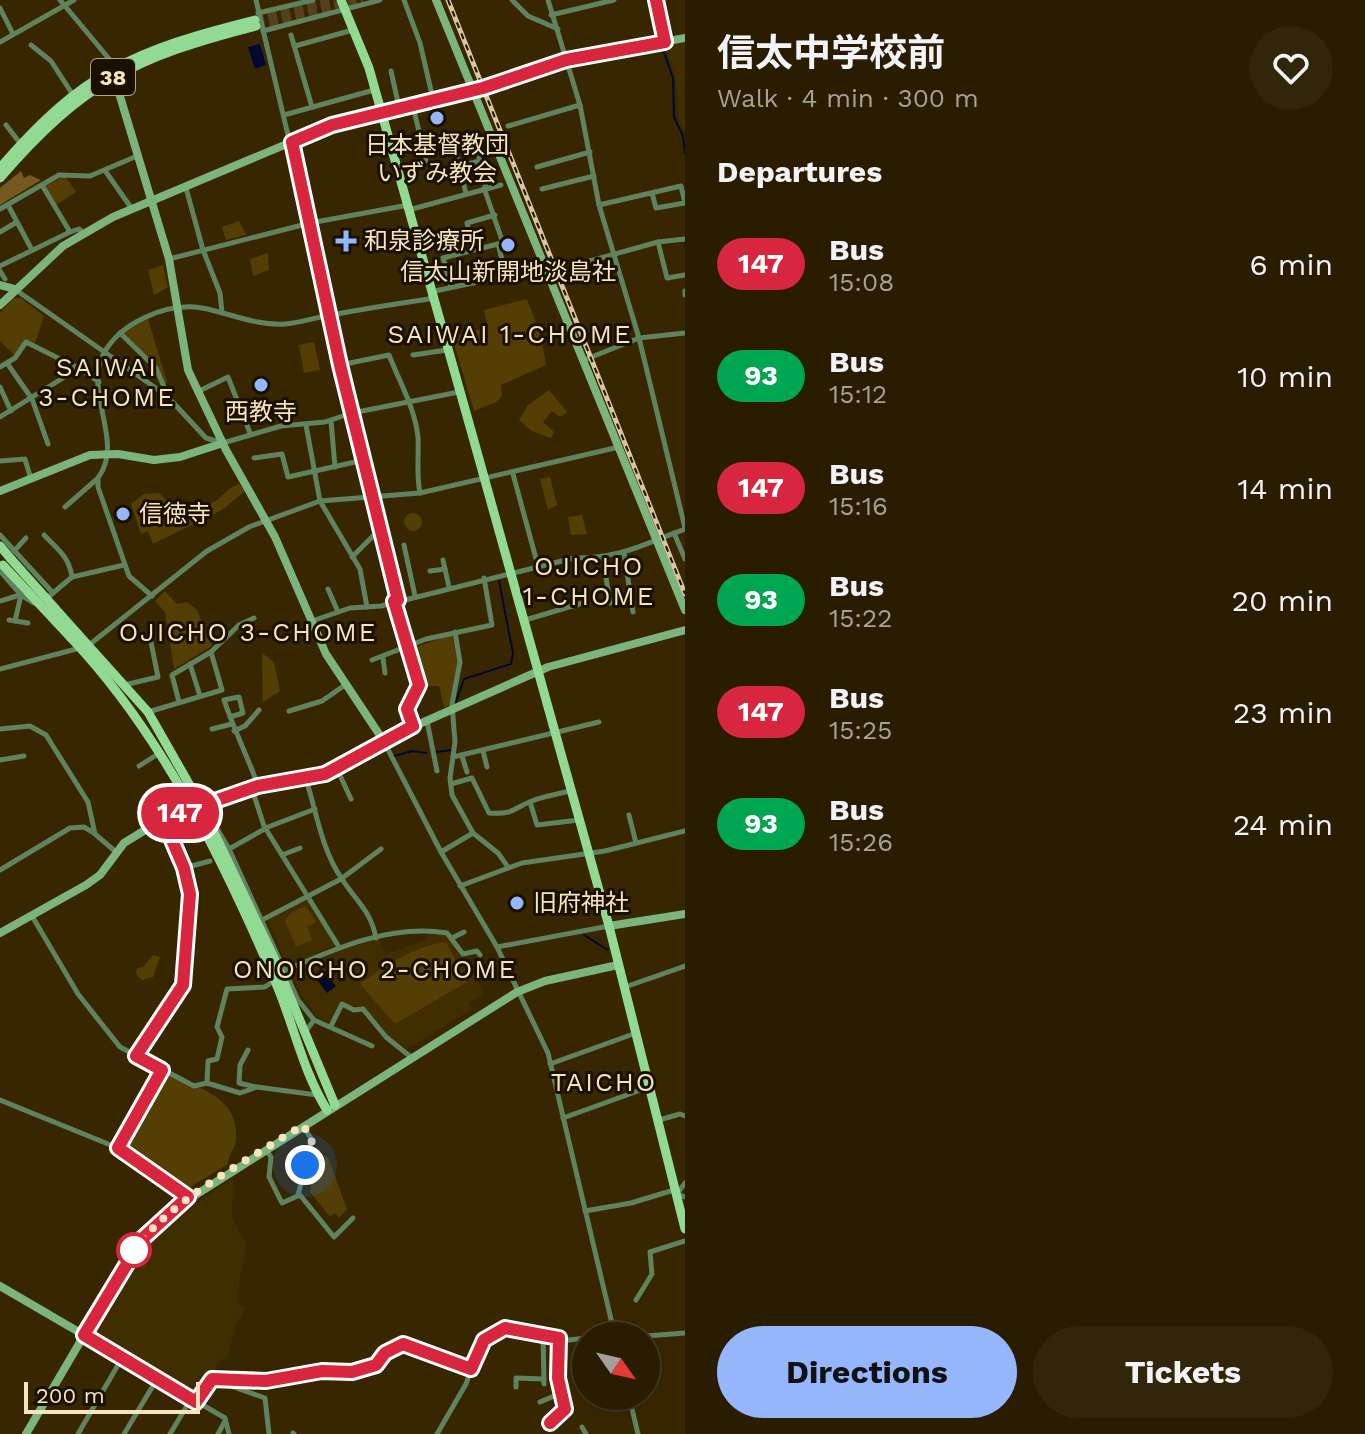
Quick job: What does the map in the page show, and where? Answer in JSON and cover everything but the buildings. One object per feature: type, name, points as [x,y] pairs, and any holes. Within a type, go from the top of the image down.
[{"type":"main road","points":[[341,0],[382,112],[609,926],[679,1193],[685,1229]]},
{"type":"main road","name":"38","points":[[0,168],[73,95],[135,60],[258,23]]},
{"type":"main road","name":"38","points":[[0,178],[50,122],[113,73]]},
{"type":"main road","points":[[0,546],[6,561],[84,647],[196,806]]},
{"type":"main road","points":[[84,647],[148,712],[280,975],[305,1032],[331,1108]]},
{"type":"main road","points":[[280,975],[318,1095],[331,1108]]},
{"type":"street","points":[[60,0],[90,35],[113,73],[169,259],[185,357],[197,392],[268,522],[309,622],[383,740],[441,852],[497,947],[550,1064],[612,1322]]},
{"type":"street","points":[[0,42],[74,0]]},
{"type":"street","points":[[256,0],[258,23],[292,142],[328,315],[381,528],[406,647],[419,685],[407,709],[413,726]]},
{"type":"street","points":[[258,23],[313,0]]},
{"type":"street","points":[[258,23],[346,10],[380,0]]},
{"type":"street","points":[[404,0],[420,43],[433,99]]},
{"type":"street","points":[[436,0],[685,610]]},
{"type":"street","points":[[512,0],[528,16],[558,29]]},
{"type":"street","points":[[309,622],[338,612],[396,601],[484,578],[511,575],[574,558],[603,558],[624,553],[685,528],[639,338],[599,205],[580,105],[548,0]]},
{"type":"street","points":[[656,0],[665,42]]},
{"type":"street","points":[[551,15],[614,2]]},
{"type":"street","points":[[0,8],[13,34]]},
{"type":"street","points":[[295,46],[354,30]]},
{"type":"street","points":[[291,35],[312,107]]},
{"type":"street","points":[[0,305],[63,246],[84,233],[132,209],[332,125],[474,90],[566,60],[685,38]]},
{"type":"street","points":[[31,45],[51,61],[73,95]]},
{"type":"street","points":[[391,71],[399,107]]},
{"type":"street","points":[[284,115],[375,89]]},
{"type":"street","points":[[397,169],[426,161],[413,104]]},
{"type":"street","points":[[508,126],[580,105]]},
{"type":"street","points":[[6,125],[9,134],[21,144]]},
{"type":"street","points":[[451,287],[443,258],[503,243],[485,188],[478,152]]},
{"type":"street","points":[[537,167],[590,152]]},
{"type":"street","points":[[0,209],[59,175],[90,176],[106,172],[137,156]]},
{"type":"street","points":[[466,194],[459,162],[480,161]]},
{"type":"street","points":[[106,172],[132,209]]},
{"type":"street","points":[[542,189],[594,176]]},
{"type":"street","points":[[41,185],[70,232]]},
{"type":"street","points":[[169,259],[310,223],[408,208],[501,185]]},
{"type":"street","points":[[599,205],[681,186],[685,203],[656,208],[652,193]]},
{"type":"street","points":[[186,188],[203,250],[220,293],[222,314]]},
{"type":"street","points":[[8,205],[32,250]]},
{"type":"street","points":[[474,250],[467,223],[495,215]]},
{"type":"street","points":[[0,232],[17,222]]},
{"type":"street","points":[[84,233],[79,229],[70,232],[0,268],[2,282],[104,354],[136,371],[167,396],[206,438],[223,443]]},
{"type":"street","points":[[579,264],[658,242],[685,240]]},
{"type":"street","points":[[658,242],[667,278],[685,275]]},
{"type":"street","points":[[498,244],[506,275]]},
{"type":"street","points":[[65,507],[106,467],[108,454],[99,382],[104,354],[120,333],[139,320],[199,307],[276,324],[429,299],[451,287],[520,273]]},
{"type":"street","points":[[120,333],[156,368],[167,396]]},
{"type":"street","points":[[584,360],[639,338],[685,333]]},
{"type":"street","points":[[0,367],[26,342],[79,368],[99,382]]},
{"type":"street","points":[[413,355],[447,350]]},
{"type":"street","points":[[340,365],[389,355],[408,401],[418,437],[415,472],[420,493]]},
{"type":"street","points":[[7,363],[32,399],[48,444]]},
{"type":"street","points":[[0,417],[79,368]]},
{"type":"street","points":[[197,392],[228,377],[250,433]]},
{"type":"street","points":[[0,387],[11,411]]},
{"type":"street","points":[[0,491],[76,458],[108,454],[154,460],[204,449],[250,433],[331,421],[352,413],[459,392]]},
{"type":"street","points":[[331,421],[335,467]]},
{"type":"street","points":[[306,425],[320,501],[365,584],[367,607]]},
{"type":"street","points":[[204,449],[206,438]]},
{"type":"street","points":[[0,669],[84,647],[207,551],[237,533],[320,501],[420,493],[513,474],[619,447]]},
{"type":"street","points":[[254,458],[282,454],[288,477],[364,460]]},
{"type":"street","points":[[0,461],[25,459],[30,476]]},
{"type":"street","points":[[513,474],[538,566]]},
{"type":"street","points":[[98,478],[129,576],[152,596]]},
{"type":"street","points":[[352,557],[381,528]]},
{"type":"street","points":[[674,533],[685,559]]},
{"type":"street","points":[[0,535],[6,578],[21,595],[34,603],[53,593],[72,577],[124,565]]},
{"type":"street","points":[[44,535],[61,550],[71,565],[72,577]]},
{"type":"street","points":[[6,561],[26,538]]},
{"type":"street","points":[[404,545],[415,596]]},
{"type":"street","points":[[624,553],[633,612]]},
{"type":"street","points":[[603,558],[610,603]]},
{"type":"street","points":[[443,560],[449,587]]},
{"type":"street","points":[[6,561],[53,593]]},
{"type":"street","points":[[430,571],[445,569]]},
{"type":"street","points":[[0,583],[6,578]]},
{"type":"street","points":[[372,660],[455,632],[492,625],[484,578]]},
{"type":"street","points":[[328,589],[338,612]]},
{"type":"street","points":[[0,601],[21,595]]},
{"type":"street","points":[[21,595],[12,620],[28,623]]},
{"type":"street","points":[[524,620],[586,602]]},
{"type":"street","points":[[179,702],[172,675],[211,652],[239,625],[254,618]]},
{"type":"street","points":[[0,933],[100,875],[140,831],[163,819],[254,787],[306,779],[337,769],[383,740],[537,672],[580,657],[685,630]]},
{"type":"street","points":[[455,632],[460,662],[453,709],[452,795],[473,833],[498,853],[508,867]]},
{"type":"street","points":[[124,685],[158,677],[150,637]]},
{"type":"street","points":[[148,712],[222,690],[211,652]]},
{"type":"street","points":[[383,658],[385,673]]},
{"type":"street","points":[[190,664],[200,696]]},
{"type":"street","points":[[289,711],[322,701],[346,684]]},
{"type":"street","points":[[232,724],[243,713],[239,697],[224,700],[266,828],[339,947]]},
{"type":"street","points":[[212,729],[232,724],[245,726],[259,710]]},
{"type":"street","points":[[427,720],[437,771]]},
{"type":"street","points":[[453,757],[588,728],[599,722]]},
{"type":"street","points":[[0,729],[30,726],[46,735],[88,802],[95,834]]},
{"type":"street","points":[[483,751],[487,767]]},
{"type":"street","points":[[139,766],[160,754]]},
{"type":"street","points":[[0,760],[24,756]]},
{"type":"street","points":[[462,756],[467,772]]},
{"type":"street","points":[[337,769],[351,799]]},
{"type":"street","points":[[451,784],[472,778],[489,813],[520,811],[530,802],[571,790]]},
{"type":"street","points":[[306,779],[341,879],[372,918],[376,938]]},
{"type":"street","points":[[530,802],[537,825],[580,820]]},
{"type":"street","points":[[196,806],[210,813],[229,849],[262,920],[280,975],[298,1000],[314,1020],[372,1046]]},
{"type":"street","points":[[229,849],[266,828],[315,809]]},
{"type":"street","points":[[629,815],[636,843]]},
{"type":"street","points":[[136,1056],[183,985],[191,905],[184,868],[163,819]]},
{"type":"street","points":[[0,859],[2,869],[70,828],[84,827],[117,853]]},
{"type":"street","points":[[460,886],[508,867],[555,855],[588,853],[685,831]]},
{"type":"street","points":[[441,852],[473,833]]},
{"type":"street","points":[[282,855],[300,848]]},
{"type":"street","points":[[262,920],[341,879],[381,849]]},
{"type":"street","points":[[184,868],[210,861]]},
{"type":"street","points":[[497,947],[685,914]]},
{"type":"street","points":[[31,915],[78,994],[120,1047],[194,1086],[207,1083],[240,1093],[257,1087]]},
{"type":"street","points":[[207,1083],[208,1061],[217,1059],[220,1048],[222,1037],[217,1027],[227,989],[265,987],[280,975],[339,947],[412,931],[443,932],[452,938],[463,954],[477,951],[480,955]]},
{"type":"street","points":[[452,938],[464,932]]},
{"type":"street","points":[[26,1434],[142,1239],[188,1197],[517,992],[545,981],[618,965]]},
{"type":"street","points":[[624,987],[685,966]]},
{"type":"street","points":[[331,1026],[342,1004],[354,1010],[363,1009],[386,1037],[411,1057]]},
{"type":"street","points":[[305,1032],[314,1020]]},
{"type":"street","points":[[550,1064],[636,1033]]},
{"type":"street","points":[[248,1050],[240,1065],[239,1083],[318,1095]]},
{"type":"street","points":[[118,1148],[162,1070]]},
{"type":"street","points":[[563,1118],[650,1087]]},
{"type":"street","points":[[0,1100],[118,1148],[188,1197]]},
{"type":"street","points":[[659,1120],[680,1114],[685,1116]]},
{"type":"street","points":[[266,1149],[271,1157],[269,1177],[282,1203],[298,1195],[312,1140],[303,1125]]},
{"type":"street","points":[[585,1211],[679,1193],[685,1183]]},
{"type":"street","points":[[298,1195],[334,1237],[353,1218]]},
{"type":"street","points":[[636,1300],[652,1274],[650,1252],[685,1241]]},
{"type":"street","points":[[0,1286],[226,1420],[229,1434]]},
{"type":"street","points":[[437,1434],[484,1340],[505,1328],[572,1338]]},
{"type":"street","points":[[660,1335],[685,1333]]},
{"type":"street","points":[[516,1387],[516,1378],[544,1381],[543,1335]]},
{"type":"street","points":[[550,1423],[565,1409],[561,1393],[559,1338]]},
{"type":"street","points":[[170,1434],[208,1382],[228,1379],[266,1381],[322,1371],[352,1372],[376,1365],[385,1353],[403,1344],[471,1369]]},
{"type":"street","points":[[78,1434],[122,1358]]},
{"type":"street","points":[[124,1434],[157,1379]]},
{"type":"street","points":[[228,1379],[228,1385],[265,1398],[269,1434]]},
{"type":"street","points":[[540,1402],[561,1393]]},
{"type":"street","points":[[632,1410],[638,1434]]},
{"type":"street","points":[[218,1434],[226,1420]]},
{"type":"street","points":[[582,1427],[586,1434]]},
{"type":"shaded area","points":[[685,42],[685,132],[679,118],[675,76],[665,46]]},
{"type":"shaded area","points":[[21,171],[24,178],[30,175],[41,180],[0,205],[0,188]]},
{"type":"shaded area","points":[[65,176],[76,192],[56,205],[45,186]]},
{"type":"shaded area","points":[[239,221],[246,235],[226,240],[222,227]]},
{"type":"shaded area","points":[[268,253],[269,270],[253,276],[250,259]]},
{"type":"shaded area","points":[[163,265],[168,287],[154,295],[148,270]]},
{"type":"shaded area","points":[[14,298],[21,298],[44,316],[35,343],[26,340],[14,355],[0,341],[0,313]]},
{"type":"shaded area","points":[[527,299],[541,336],[546,365],[501,385],[502,396],[496,402],[474,411],[452,337],[488,327],[484,310]]},
{"type":"shaded area","points":[[148,319],[167,382],[164,384],[157,368],[121,332]]},
{"type":"shaded area","points":[[314,342],[320,370],[304,373],[299,345]]},
{"type":"shaded area","points":[[549,390],[567,412],[560,417],[552,411],[543,422],[554,432],[551,438],[532,431],[519,420],[528,405]]},
{"type":"shaded area","points":[[550,477],[557,505],[548,510],[540,479]]},
{"type":"shaded area","points":[[239,484],[245,491],[222,510],[153,544],[148,531],[141,534],[131,504],[144,494],[159,493],[170,504],[200,506],[212,503]]},
{"type":"shaded area","points":[[409,513],[417,513],[422,522],[420,529],[409,531],[404,526],[404,518]]},
{"type":"shaded area","points":[[582,515],[587,534],[571,535],[568,517]]},
{"type":"shaded area","points":[[165,591],[177,604],[187,602],[197,610],[212,646],[174,669],[165,612],[155,601]]},
{"type":"shaded area","points":[[452,635],[458,663],[450,705],[444,707],[439,686],[426,686],[419,692],[420,685],[409,649]]},
{"type":"shaded area","points":[[262,653],[274,662],[280,691],[263,702]]},
{"type":"shaded area","points":[[307,899],[335,945],[288,967],[268,920]]},
{"type":"shaded area","points":[[306,906],[316,922],[307,927],[312,940],[296,947],[285,921],[290,913]]},
{"type":"shaded area","points":[[430,933],[444,934],[452,940],[461,956],[467,958],[484,996],[469,1002],[472,1009],[407,1049],[387,1036],[363,1008],[341,1003],[331,1024],[318,1017],[301,995],[291,971],[340,950],[379,939],[386,954],[425,940]]},
{"type":"shaded area","points":[[446,942],[467,982],[395,1024],[360,984],[401,957]]},
{"type":"shaded area","points":[[153,955],[160,957],[153,977],[142,980],[136,974],[137,968],[143,967]]},
{"type":"shaded area","points":[[164,1072],[213,1095],[231,1112],[235,1125],[236,1140],[228,1164],[187,1189],[123,1145]]},
{"type":"shaded area","points":[[316,1156],[328,1157],[347,1209],[339,1218],[335,1213],[330,1217],[310,1192]]},
{"type":"shaded area","points":[[233,1178],[232,1219],[246,1245],[236,1301],[245,1308],[236,1324],[227,1358],[217,1362],[215,1374],[207,1377],[196,1397],[92,1334],[138,1257],[159,1230]]},
{"type":"water","points":[[260,44],[266,65],[255,69],[248,47]]},
{"type":"water","points":[[322,969],[336,986],[327,993],[314,976]]},
{"type":"waterway","points":[[653,0],[659,38]]},
{"type":"waterway","points":[[662,47],[673,78],[674,117],[683,136],[685,153]]},
{"type":"waterway","points":[[456,702],[464,679],[511,664],[513,653],[499,581]]},
{"type":"waterway","points":[[436,752],[452,750]]},
{"type":"waterway","points":[[395,756],[412,751],[426,753]]},
{"type":"waterway","points":[[584,935],[608,950]]},
{"type":"tunnel","points":[[255,20],[335,0]]},
{"type":"tunnel","points":[[256,26],[363,0]]},
{"type":"railway","points":[[448,0],[685,594]]},
{"type":"bus line","name":"147","points":[[550,1423],[565,1409],[558,1378],[559,1338],[505,1328],[484,1340],[471,1369],[403,1344],[385,1353],[376,1365],[363,1370],[322,1371],[266,1381],[212,1379],[196,1402],[84,1335],[142,1239],[158,1221],[188,1197],[118,1148],[162,1070],[136,1056],[182,991],[183,985],[190,894],[184,868],[163,819],[258,786],[325,774],[376,743],[413,726],[407,709],[419,685],[394,601],[398,600],[328,315],[292,142],[332,125],[483,88],[566,60],[665,42],[660,31],[656,0]]},
{"type":"place","name":"日本基督教団 いずみ教会","points":[[437,118]]},
{"type":"place","name":"和泉診療所","points":[[346,241]]},
{"type":"place","name":"信太山新開地淡島社","points":[[508,245]]},
{"type":"place","name":"西教寺","points":[[261,385]]},
{"type":"place","name":"信徳寺","points":[[123,514]]},
{"type":"place","name":"旧府神社","points":[[517,903]]},
{"type":"district","name":"SAIWAI 1-CHOME","points":[[510,334]]},
{"type":"district","name":"SAIWAI 3-CHOME","points":[[107,382]]},
{"type":"district","name":"OJICHO 1-CHOME","points":[[589,581]]},
{"type":"district","name":"OJICHO 3-CHOME","points":[[248,632]]},
{"type":"district","name":"ONOICHO 2-CHOME","points":[[375,969]]},
{"type":"district","name":"TAICHO","points":[[604,1082]]},
{"type":"route","points":[[134,1250],[158,1221],[182,1201],[303,1125],[312,1138],[305,1165]]}]
